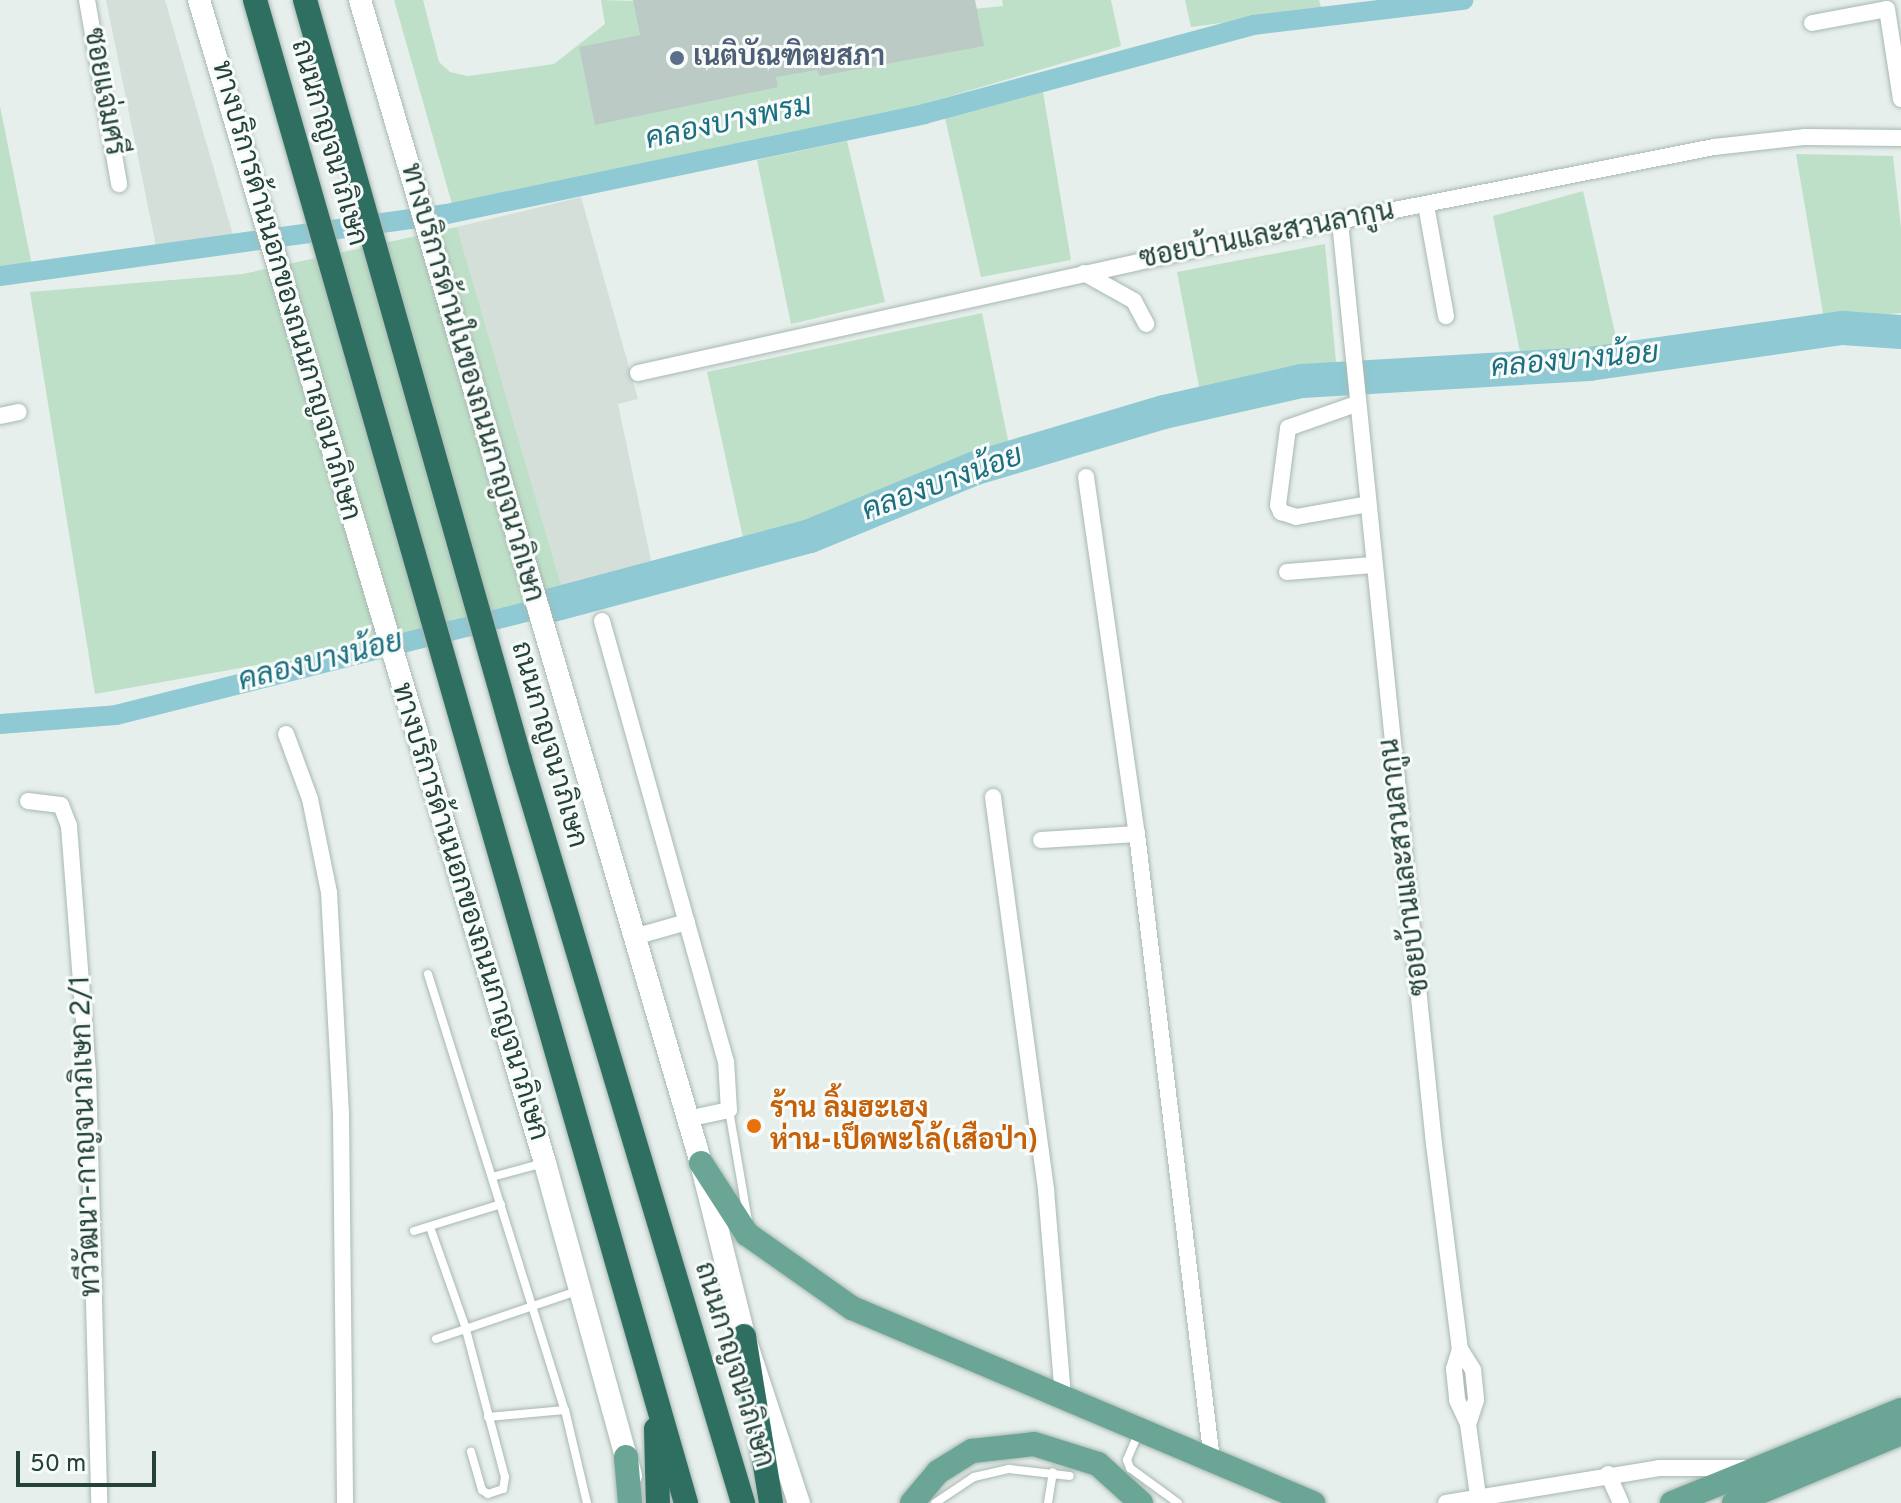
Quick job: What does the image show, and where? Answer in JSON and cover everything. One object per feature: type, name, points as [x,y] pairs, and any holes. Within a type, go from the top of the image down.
[{"type":"highway","name":"ถนนกาญจนาภิเษก","points":[[255,0],[686,1503]]},
{"type":"highway","name":"ถนนกาญจนาภิเษก","points":[[305,0],[520,759],[743,1503]]},
{"type":"highway","points":[[744,1336],[771,1503]]},
{"type":"highway","points":[[655,1395],[658,1503]]},
{"type":"main road","name":"ทางบริการด้านนอกของถนนกาญจนาภิเษก","points":[[199,0],[430,786],[545,1163],[577,1291],[639,1503]]},
{"type":"main road","name":"ทางบริการด้านในของถนนกาญจนาภิเษก","points":[[360,0],[574,743],[701,1163],[744,1336],[799,1503]]},
{"type":"main road","points":[[701,1163],[747,1234],[852,1308],[1313,1503]]},
{"type":"main road","points":[[1672,1503],[1901,1410]]},
{"type":"main road","points":[[1734,1503],[1901,1433]]},
{"type":"main road","points":[[912,1503],[938,1472],[987,1447],[1034,1444],[1080,1455],[1115,1476],[1141,1503]]},
{"type":"main road","points":[[626,1457],[630,1503]]},
{"type":"street","name":"ซอยแจ่มศรี","points":[[87,0],[119,184]]},
{"type":"street","points":[[1812,23],[1894,8],[1901,99]]},
{"type":"street","name":"ซอยบ้านและสวนลากูน","points":[[638,373],[1084,273],[1756,140],[1901,138]]},
{"type":"street","points":[[1426,205],[1446,316]]},
{"type":"street","name":"ซอยบ้านและสวนลากูน","points":[[1340,222],[1373,565],[1460,1349],[1473,1370],[1476,1400],[1468,1424],[1478,1496]]},
{"type":"street","points":[[1084,273],[1134,301],[1146,324]]},
{"type":"street","points":[[1356,404],[1288,428],[1278,505],[1281,512],[1296,517],[1368,504]]},
{"type":"street","points":[[0,416],[19,412]]},
{"type":"street","points":[[1086,477],[1137,834],[1212,1460]]},
{"type":"street","points":[[1287,572],[1373,565]]},
{"type":"street","points":[[602,621],[726,1061],[729,1110],[687,1119]]},
{"type":"street","points":[[286,734],[310,799],[329,892],[341,1114],[345,1503]]},
{"type":"street","points":[[993,797],[1046,1190],[1063,1397]]},
{"type":"street","name":"ทวีวัฒนา-กาญจนาภิเษก 2/1","points":[[28,801],[61,805],[71,841],[88,1072],[99,1503]]},
{"type":"street","points":[[1041,840],[1137,834]]},
{"type":"street","points":[[634,937],[687,922]]},
{"type":"street","points":[[1446,1503],[1659,1468],[1757,1468]]},
{"type":"street","points":[[1608,1474],[1621,1503]]},
{"type":"lane","points":[[428,974],[565,1410],[587,1503]]},
{"type":"lane","points":[[729,1110],[743,1175],[747,1234]]},
{"type":"lane","points":[[492,1177],[545,1163]]},
{"type":"lane","points":[[414,1231],[501,1204]]},
{"type":"lane","points":[[430,1227],[465,1326],[505,1477],[503,1489],[488,1494],[482,1490],[471,1452]]},
{"type":"lane","points":[[436,1339],[465,1326],[577,1291]]},
{"type":"lane","points":[[488,1417],[565,1410]]},
{"type":"lane","points":[[1140,1430],[1127,1460],[1130,1468],[1178,1503]]},
{"type":"lane","points":[[935,1503],[974,1477],[1009,1469],[1070,1476]]},
{"type":"lane","points":[[1048,1503],[1053,1472]]},
{"type":"shaded area","points":[[106,0],[165,0],[233,235],[157,251]]},
{"type":"shaded area","points":[[581,197],[638,399],[618,404],[653,570],[564,595],[457,227]]},
{"type":"green space","points":[[394,0],[423,0],[439,62],[450,72],[468,76],[554,64],[605,24],[601,0],[963,10],[1003,6],[1002,0],[1111,0],[1121,46],[896,112],[452,204]]},
{"type":"green space","points":[[1185,0],[1319,0],[1322,10],[1191,27]]},
{"type":"green space","points":[[1043,92],[1071,260],[981,277],[945,118]]},
{"type":"green space","points":[[0,106],[32,266],[0,271]]},
{"type":"green space","points":[[847,141],[885,302],[791,324],[757,160]]},
{"type":"green space","points":[[1796,154],[1893,156],[1901,228],[1901,313],[1824,319]]},
{"type":"green space","points":[[1583,191],[1619,351],[1521,357],[1493,216]]},
{"type":"green space","points":[[457,227],[564,595],[358,647],[95,694],[30,292],[243,274]]},
{"type":"green space","points":[[1325,244],[1336,362],[1201,397],[1177,272]]},
{"type":"green space","points":[[982,313],[1010,450],[805,531],[745,547],[707,372]]},
{"type":"building","name":"เนติบัณฑิตยสภา","points":[[633,0],[975,0],[984,46],[820,76],[817,70],[776,77],[778,87],[595,125],[579,47],[640,35]]},
{"type":"waterway","name":"คลองบางพรม","points":[[0,276],[447,214],[924,114],[1253,25],[1464,0]]},
{"type":"waterway","name":"คลองบางน้อย","points":[[545,607],[810,536],[976,468],[1164,412],[1302,381],[1589,364],[1843,328],[1901,332]]},
{"type":"waterway","name":"คลองบางน้อย","points":[[0,724],[116,715],[545,607]]},
{"type":"place","name":"เนติบัณฑิตยสภา","points":[[677,58]]},
{"type":"place","name":"ร้าน ลิ้มฮะเฮง ห่าน-เป็ดพะโล้(เสือป่า)","points":[[754,1126]]}]
